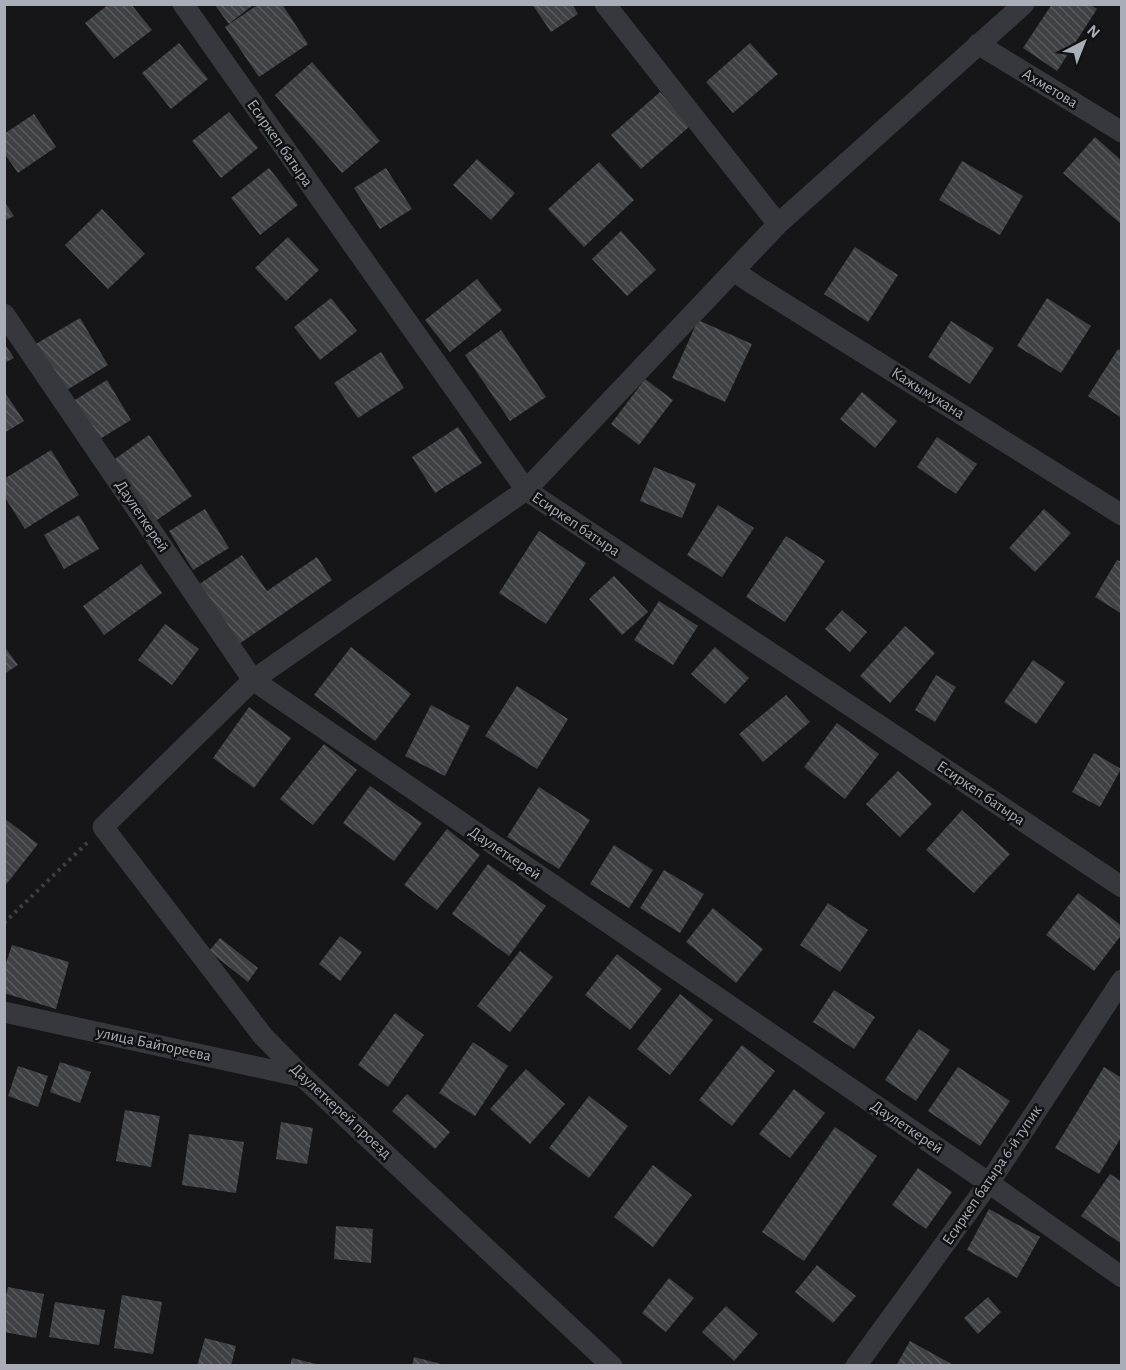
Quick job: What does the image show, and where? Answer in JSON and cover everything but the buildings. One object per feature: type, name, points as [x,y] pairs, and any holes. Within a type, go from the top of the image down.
[{"type":"street","name":"Есиркеп батыра","points":[[183,4],[525,490],[1122,887]]},
{"type":"street","points":[[605,4],[778,224]]},
{"type":"street","points":[[104,827],[253,680],[525,490],[778,224],[1024,4]]},
{"type":"street","name":"Ахметова","points":[[978,44],[1122,132]]},
{"type":"street","name":"Кажымукана","points":[[734,271],[1122,516]]},
{"type":"street","name":"Даулеткерей","points":[[4,314],[253,680],[989,1183],[1122,1278]]},
{"type":"street","name":"Даулеткерей проезд","points":[[104,827],[263,1036],[303,1077],[612,1365]]},
{"type":"street","name":"Есиркеп батыра 6-й тупик","points":[[856,1365],[989,1183],[1122,980]]},
{"type":"street","name":"улица Байтореева","points":[[4,1012],[303,1077]]},
{"type":"path","points":[[4,923],[104,827]]}]
